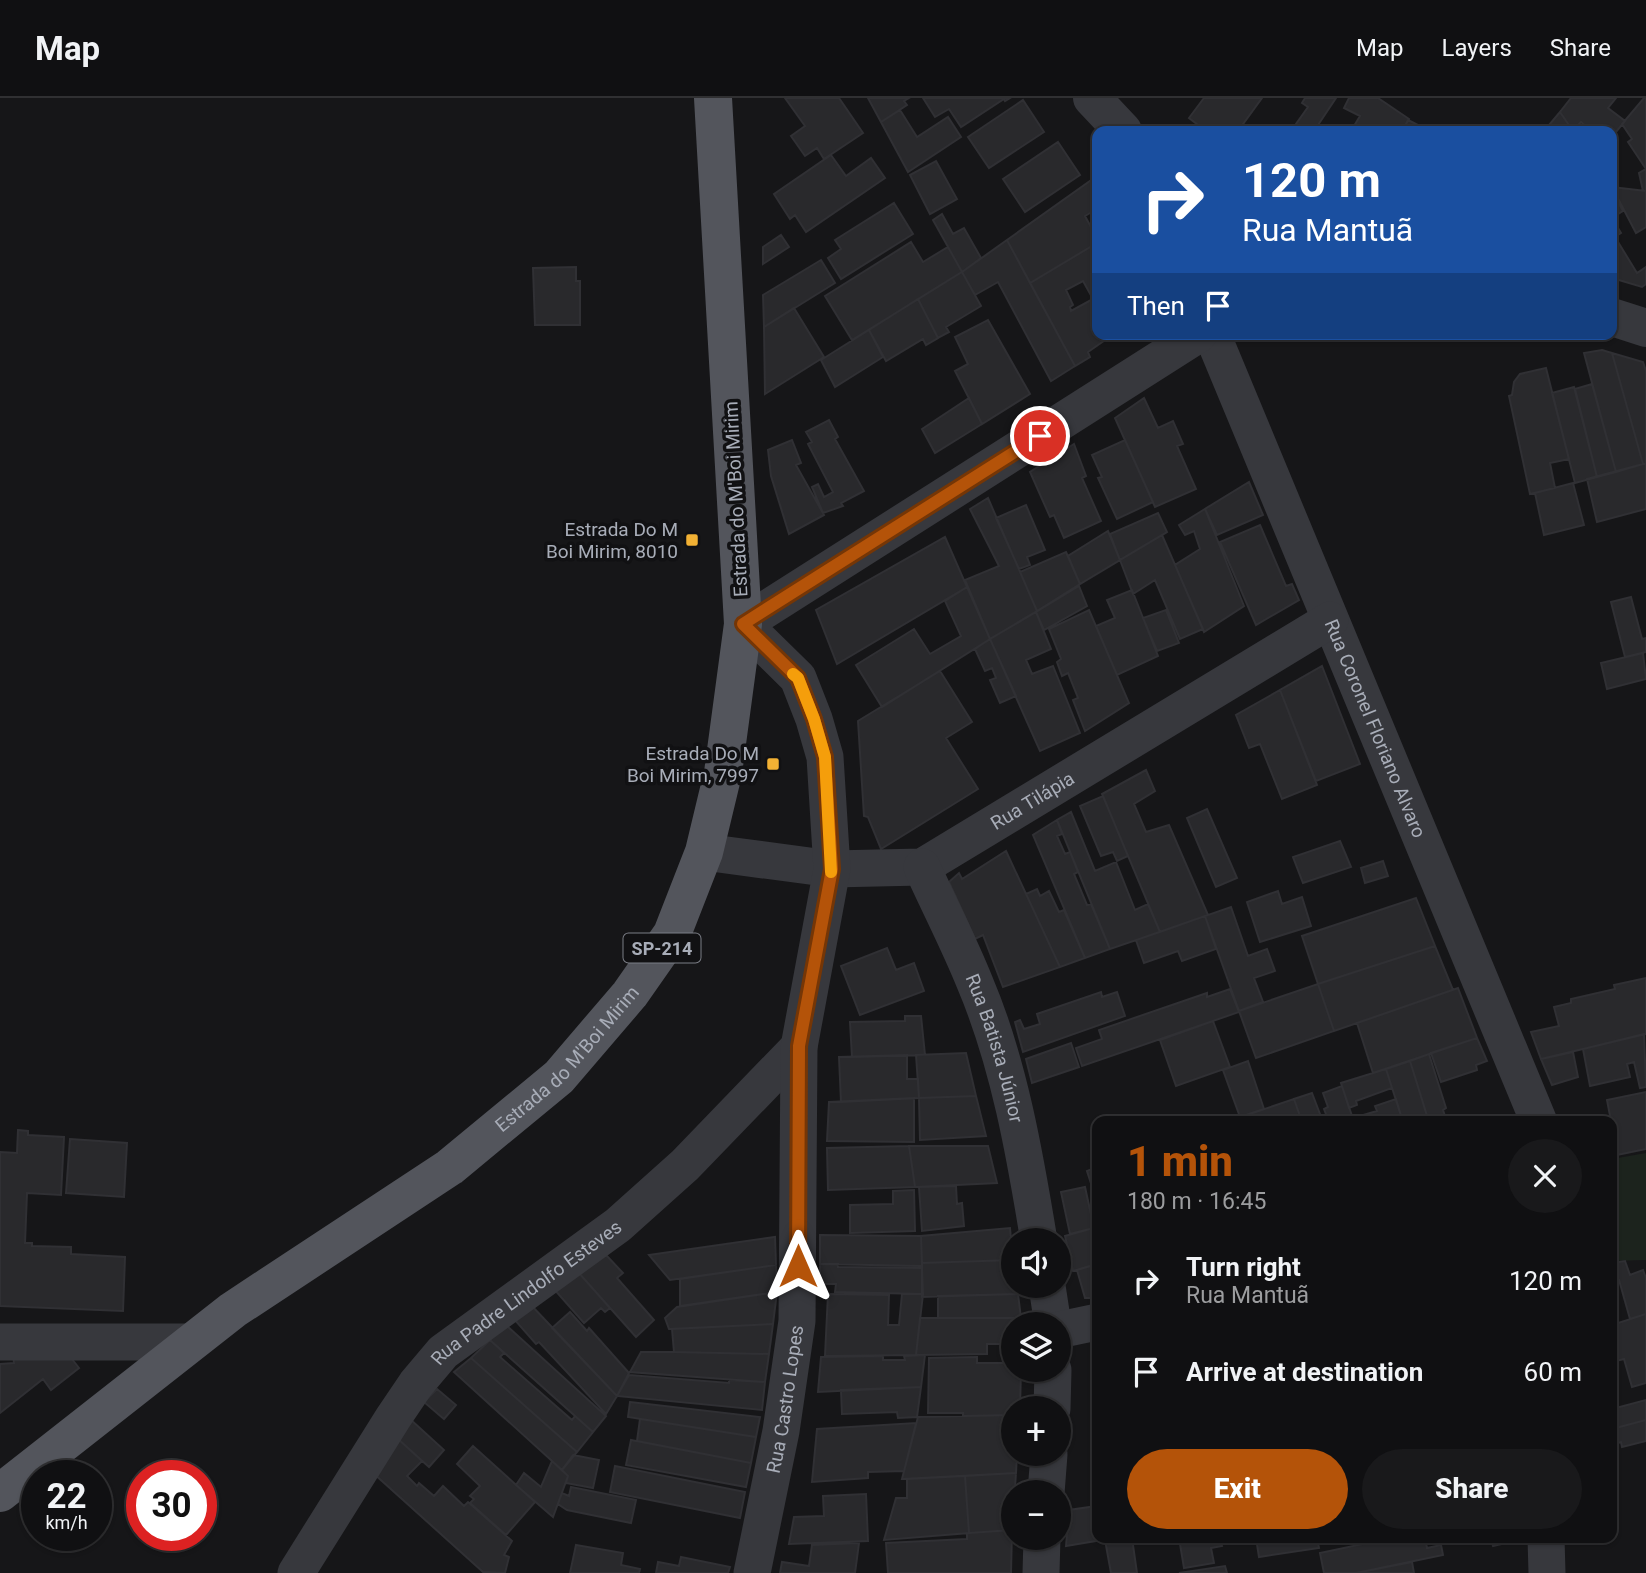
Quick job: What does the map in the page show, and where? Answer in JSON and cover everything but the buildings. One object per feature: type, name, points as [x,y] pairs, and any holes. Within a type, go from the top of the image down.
[{"type":"main road","name":"Estrada do M'Boi Mirim","points":[[0,1493],[233,1310],[450,1167],[559,1077],[630,994],[672,934],[704,852],[723,774],[743,624],[713,98]]},
{"type":"street","points":[[1092,98],[1117,126]]},
{"type":"street","points":[[1617,319],[1646,328]]},
{"type":"street","points":[[743,624],[1190,340]]},
{"type":"street","name":"Rua Coronel Floriano Alvaro","points":[[1214,340],[1537,1116]]},
{"type":"street","name":"Rua Tilápia","points":[[704,852],[832,869],[922,867],[1330,620]]},
{"type":"street","name":"Rua Castro Lopes","points":[[743,624],[798,678],[814,719],[825,757],[832,869],[799,1046],[797,1321],[781,1431],[752,1573]]},
{"type":"street","name":"Rua Batista Júnior","points":[[922,867],[976,984],[992,1034],[1012,1101],[1036,1228]]},
{"type":"street","name":"Rua Padre Lindolfo Esteves","points":[[296,1573],[393,1418],[416,1384],[443,1352],[618,1225],[685,1165],[799,1046]]},
{"type":"street","points":[[1071,1327],[1092,1323]]},
{"type":"street","points":[[0,1342],[190,1342]]},
{"type":"street","points":[[1546,1543],[1547,1573]]},
{"type":"street","points":[[1041,1573],[1042,1550]]},
{"type":"shaded area","points":[[1646,1153],[1646,1260],[1617,1261],[1617,1158]]},
{"type":"slow traffic","points":[[793,674],[798,678],[814,719],[825,757],[831,872]]},
{"type":"place","name":"Estrada Do M Boi Mirim, 8010","points":[[692,540]]},
{"type":"place","name":"Estrada Do M Boi Mirim, 7997","points":[[773,764]]},
{"type":"route","points":[[798,1266],[799,1046],[832,869],[825,757],[798,678],[743,624],[1040,436]]}]
